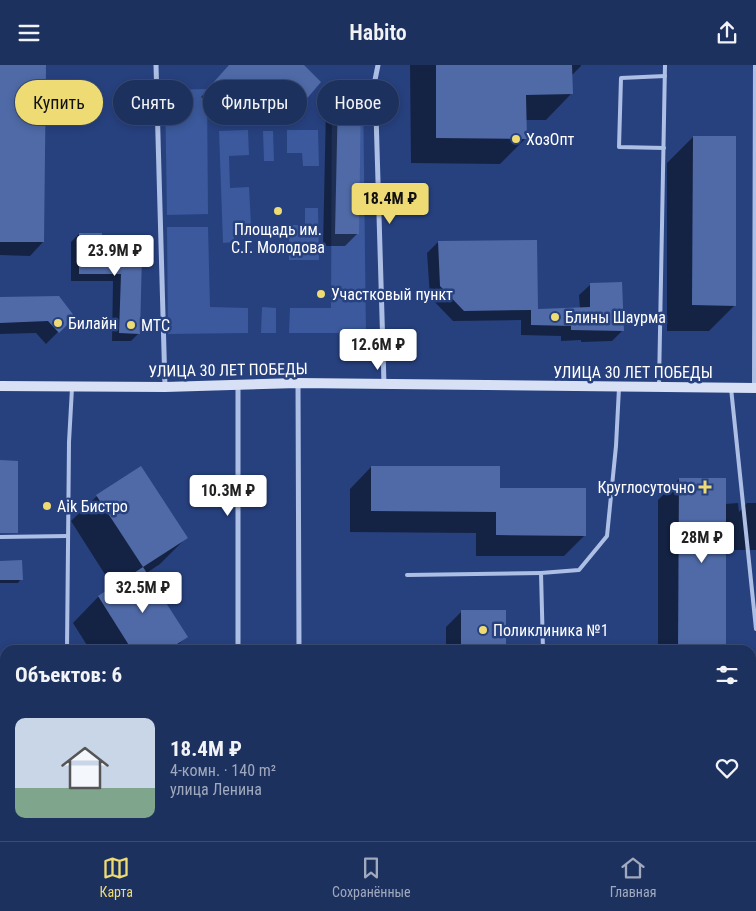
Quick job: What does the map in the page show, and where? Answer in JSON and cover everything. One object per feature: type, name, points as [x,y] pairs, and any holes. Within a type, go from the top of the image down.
[{"type":"street","points":[[156,65],[165,387]]},
{"type":"street","points":[[378,65],[376,79],[384,384]]},
{"type":"street","points":[[298,383],[299,645]]},
{"type":"street","name":"УЛИЦА 30 ЛЕТ ПОБЕДЫ","points":[[0,386],[165,387],[298,383],[755,388]]},
{"type":"street","points":[[238,384],[238,645]]},
{"type":"lane","points":[[659,388],[665,65]]},
{"type":"lane","points":[[755,65],[755,388]]},
{"type":"lane","points":[[664,147],[619,147],[621,78],[665,77]]},
{"type":"lane","points":[[67,645],[69,442],[72,386]]},
{"type":"lane","points":[[407,575],[541,573],[579,570],[607,536],[616,446],[619,388]]},
{"type":"lane","points":[[731,388],[754,591],[756,629]]},
{"type":"lane","points":[[0,537],[68,536]]},
{"type":"lane","points":[[541,573],[543,645]]},
{"type":"shaded area","points":[[193,89],[203,89],[203,125],[207,125],[208,214],[167,215],[166,125],[193,125]]},
{"type":"shaded area","points":[[332,125],[363,125],[366,333],[289,333],[290,308],[331,308]]},
{"type":"shaded area","points":[[248,130],[249,155],[229,156],[230,188],[249,187],[251,225],[234,225],[234,242],[223,243],[219,131]]},
{"type":"shaded area","points":[[287,130],[318,130],[319,166],[303,166],[302,153],[287,153]]},
{"type":"shaded area","points":[[263,131],[273,131],[274,161],[264,161]]},
{"type":"shaded area","points":[[305,208],[318,208],[319,260],[289,260],[289,225],[305,225]]},
{"type":"shaded area","points":[[167,227],[208,227],[210,307],[248,308],[248,333],[168,334]]},
{"type":"shaded area","points":[[262,307],[276,308],[276,333],[261,333]]},
{"type":"building","points":[[0,65],[46,65],[46,80],[15,80],[15,125],[45,125],[44,242],[0,242]]},
{"type":"building","points":[[229,65],[304,65],[319,80],[317,80],[317,87],[307,98],[307,80],[216,80]]},
{"type":"building","points":[[436,65],[572,65],[573,94],[526,95],[527,139],[436,138]]},
{"type":"building","points":[[337,125],[361,125],[359,234],[335,234]]},
{"type":"building","points":[[693,136],[736,136],[736,306],[692,305]]},
{"type":"building","points":[[79,233],[102,233],[102,253],[142,254],[140,334],[119,333],[121,274],[79,274]]},
{"type":"building","points":[[537,240],[538,309],[590,307],[590,283],[622,282],[624,331],[571,330],[571,326],[531,325],[531,310],[464,311],[440,286],[438,241]]},
{"type":"building","points":[[59,296],[75,317],[59,333],[48,321],[0,323],[0,297]]},
{"type":"building","points":[[0,460],[18,461],[18,533],[0,533]]},
{"type":"building","points":[[141,466],[188,538],[143,567],[96,495]]},
{"type":"building","points":[[371,466],[500,466],[500,488],[586,488],[586,536],[496,535],[496,512],[371,511]]},
{"type":"building","points":[[679,478],[726,478],[726,645],[678,645]]},
{"type":"building","points":[[22,560],[23,580],[0,580],[0,561]]},
{"type":"building","points":[[143,567],[188,637],[176,645],[129,645],[98,596]]},
{"type":"building","name":"Поликлиника №1","points":[[461,610],[506,610],[506,645],[461,645]]},
{"type":"place","name":"ХозОпт","points":[[516,139]]},
{"type":"place","name":"Площадь им. С.Г. Молодова","points":[[278,211]]},
{"type":"place","name":"Участковый пункт","points":[[321,294]]},
{"type":"place","name":"Блины Шаурма","points":[[555,317]]},
{"type":"place","name":"Билайн","points":[[58,323]]},
{"type":"place","name":"МТС","points":[[131,325]]},
{"type":"place","name":"Круглосуточно","points":[[705,487]]},
{"type":"place","name":"Aik Бистро","points":[[47,506]]},
{"type":"place","name":"Поликлиника №1","points":[[483,630]]}]
